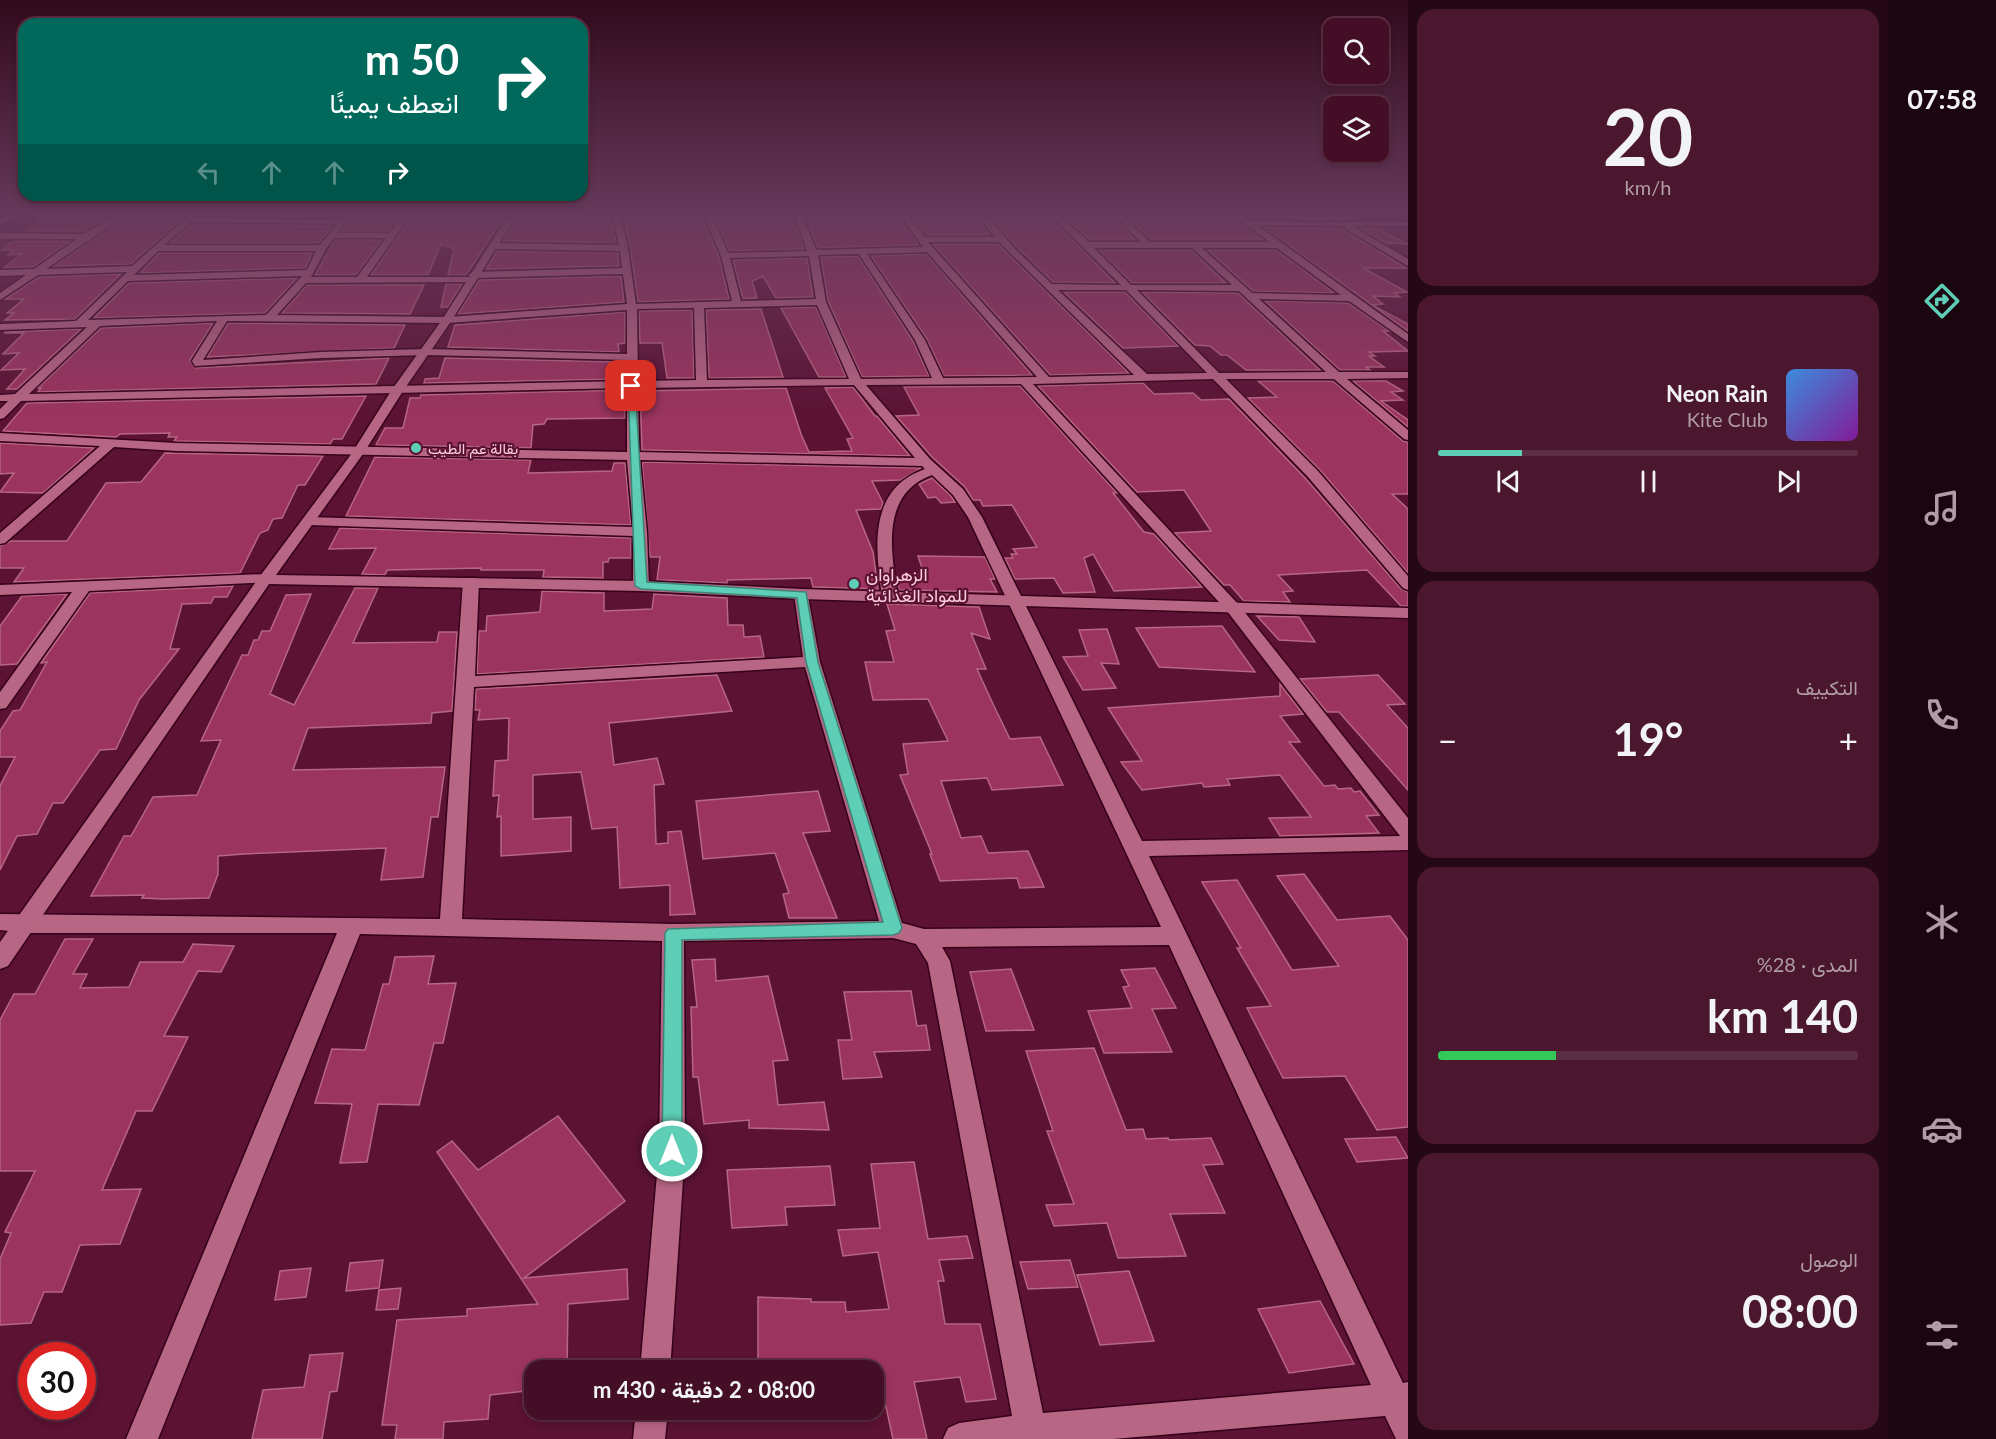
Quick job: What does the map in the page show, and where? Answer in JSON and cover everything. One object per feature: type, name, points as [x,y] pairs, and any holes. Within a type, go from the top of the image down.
[{"type":"street","points":[[0,297],[23,281]]},
{"type":"street","points":[[79,324],[123,281]]},
{"type":"street","points":[[269,318],[302,281]]},
{"type":"street","points":[[0,960],[266,579],[360,450],[396,391],[447,320],[469,281]]},
{"type":"street","points":[[628,281],[632,308],[633,455],[640,532],[641,586]]},
{"type":"street","points":[[731,281],[737,303]]},
{"type":"street","points":[[818,281],[821,302],[856,381],[929,466],[958,492],[975,517],[1175,936],[1401,1398],[1408,1429]]},
{"type":"street","points":[[881,281],[920,340],[939,381]]},
{"type":"street","points":[[957,281],[1046,381]]},
{"type":"street","points":[[1045,281],[1144,378]]},
{"type":"street","points":[[1121,281],[1313,474],[1408,585]]},
{"type":"street","points":[[1234,281],[1336,375],[1408,436]]},
{"type":"street","points":[[1328,281],[1408,339]]},
{"type":"street","points":[[1051,287],[1242,288]]},
{"type":"street","points":[[1252,296],[1351,298]]},
{"type":"street","points":[[0,327],[224,318],[447,320],[699,304],[821,302]]},
{"type":"street","points":[[699,304],[702,383]]},
{"type":"street","points":[[224,318],[197,361],[199,364],[321,355],[425,352],[631,357]]},
{"type":"street","points":[[0,415],[96,324]]},
{"type":"street","points":[[0,398],[702,383],[1046,381],[1218,376],[1408,375]]},
{"type":"street","points":[[1024,381],[1233,608],[1408,832]]},
{"type":"street","points":[[0,437],[109,445],[633,455],[929,466]]},
{"type":"street","points":[[0,540],[109,445]]},
{"type":"street","points":[[890,596],[884,557],[886,528],[891,505],[898,491],[929,466]]},
{"type":"street","points":[[309,521],[640,532]]},
{"type":"street","points":[[0,590],[266,579],[471,582],[1408,613]]},
{"type":"street","points":[[450,929],[471,582]]},
{"type":"street","points":[[0,704],[85,585]]},
{"type":"street","points":[[802,594],[812,662],[893,928]]},
{"type":"street","points":[[466,682],[812,662]]},
{"type":"street","points":[[1135,849],[1408,843]]},
{"type":"street","points":[[0,922],[352,925],[674,933],[893,928],[924,938],[1175,936]]},
{"type":"street","points":[[142,1439],[352,925]]},
{"type":"street","points":[[656,1360],[672,1151],[674,933]]},
{"type":"street","points":[[924,938],[939,961],[1031,1435]]},
{"type":"street","points":[[960,1439],[1031,1435],[1401,1398]]},
{"type":"street","points":[[650,1439],[651,1420]]},
{"type":"building","points":[[33,281],[114,281],[75,319],[5,320],[14,313],[7,313],[24,299],[5,299]]},
{"type":"building","points":[[294,281],[265,313],[94,318],[129,283]]},
{"type":"building","points":[[478,281],[622,281],[624,302],[458,314]]},
{"type":"building","points":[[635,281],[725,281],[729,299],[638,302]]},
{"type":"building","points":[[738,281],[752,281],[757,298],[743,299]]},
{"type":"building","points":[[766,281],[811,281],[813,297],[776,298]]},
{"type":"building","points":[[825,281],[874,281],[913,341],[929,376],[862,377],[828,301]]},
{"type":"building","points":[[888,281],[950,281],[1032,375],[944,376],[927,339]]},
{"type":"building","points":[[966,281],[1036,281],[1129,373],[1050,375]]},
{"type":"building","points":[[1113,281],[1115,283],[1053,282]]},
{"type":"building","points":[[1130,281],[1224,281],[1226,283],[1132,283]]},
{"type":"building","points":[[1242,281],[1318,281],[1334,293],[1253,291]]},
{"type":"building","points":[[1339,281],[1387,281],[1407,292],[1394,293],[1400,297],[1373,296],[1383,304],[1372,305]]},
{"type":"building","points":[[446,284],[462,284],[448,307],[441,307]]},
{"type":"building","points":[[307,285],[424,285],[410,314],[282,313]]},
{"type":"building","points":[[1064,292],[1125,292],[1178,346],[1123,348]]},
{"type":"building","points":[[1142,292],[1238,293],[1320,370],[1246,370],[1227,355],[1221,355],[1210,346],[1195,345]]},
{"type":"building","points":[[1265,301],[1348,303],[1389,331],[1383,331],[1408,351],[1369,352],[1375,356],[1369,356],[1384,367],[1366,367],[1370,370],[1340,370]]},
{"type":"building","points":[[1372,305],[1408,324],[1408,331]]},
{"type":"building","points":[[816,307],[846,377],[819,377],[781,308]]},
{"type":"building","points":[[761,309],[783,377],[709,378],[706,310]]},
{"type":"building","points":[[692,310],[694,378],[667,378],[662,343],[640,343],[639,311]]},
{"type":"building","points":[[625,312],[625,343],[618,344],[619,352],[448,347],[455,325]]},
{"type":"building","points":[[213,323],[190,360],[195,368],[389,358],[376,384],[38,392],[41,388],[38,388],[101,328]]},
{"type":"building","points":[[228,323],[405,325],[394,348],[207,357]]},
{"type":"building","points":[[81,329],[17,389],[7,389],[25,369],[1,370],[19,353],[3,354],[24,333],[4,333]]},
{"type":"building","points":[[445,358],[621,362],[623,379],[424,383],[425,379],[439,378]]},
{"type":"building","points":[[1258,381],[1333,381],[1403,441],[1408,442],[1408,494],[1392,494],[1408,509],[1408,573],[1320,470],[1248,398],[1277,397]]},
{"type":"building","points":[[1353,381],[1386,381],[1403,391],[1391,392],[1403,400],[1381,401],[1408,420],[1408,427]]},
{"type":"building","points":[[1143,383],[1154,394],[1193,393],[1201,400],[1229,399],[1306,479],[1401,589],[1408,592],[1408,606],[1401,606],[1367,570],[1278,575],[1293,591],[1283,592],[1290,602],[1244,601],[1230,585],[1224,585],[1175,533],[1211,531],[1184,490],[1137,492],[1038,386]]},
{"type":"building","points":[[1020,386],[1117,493],[1113,493],[1144,532],[1154,534],[1202,587],[1114,591],[1093,554],[1084,558],[1095,592],[1063,593],[1054,578],[1015,579],[1005,558],[1013,558],[1011,554],[1017,554],[1013,549],[1037,547],[1012,505],[983,506],[980,500],[973,500],[965,487],[932,457],[896,416],[919,415],[904,387]]},
{"type":"building","points":[[853,387],[910,456],[642,450],[640,391],[786,388],[809,452],[852,451],[847,439],[853,438],[825,388]]},
{"type":"building","points":[[624,390],[625,418],[547,419],[544,424],[533,425],[531,448],[376,445],[385,428],[403,428],[410,398],[420,398],[421,395]]},
{"type":"building","points":[[366,396],[342,439],[333,439],[330,444],[174,441],[177,437],[168,437],[170,433],[120,434],[116,437],[3,431],[27,403]]},
{"type":"building","points":[[0,443],[94,448],[43,493],[0,492],[14,473],[0,474]]},
{"type":"building","points":[[165,453],[323,456],[305,485],[298,485],[282,518],[273,519],[268,530],[260,533],[240,573],[14,582],[24,568],[0,568],[0,546],[11,541],[67,541],[106,483],[141,482]]},
{"type":"building","points":[[375,457],[531,460],[528,473],[612,471],[614,463],[625,463],[631,525],[346,516]]},
{"type":"building","points":[[642,462],[921,468],[901,480],[872,481],[883,503],[881,509],[856,510],[873,552],[878,589],[813,587],[811,578],[727,580],[727,583],[657,580],[660,557],[650,557]]},
{"type":"building","points":[[932,478],[955,502],[941,503],[936,497],[928,498],[919,484]]},
{"type":"building","points":[[340,528],[631,538],[631,558],[609,558],[608,562],[603,562],[603,578],[543,577],[544,570],[481,570],[481,568],[387,570],[385,575],[362,574],[376,548],[329,549]]},
{"type":"building","points":[[918,556],[985,557],[995,579],[990,579],[997,592],[899,590],[898,581],[921,581],[919,574],[924,574]]},
{"type":"building","points":[[233,586],[227,597],[214,597],[211,603],[182,604],[170,649],[179,649],[139,700],[116,749],[100,750],[63,803],[53,803],[37,834],[17,836],[0,870],[0,786],[15,757],[0,757],[0,731],[13,711],[20,710],[47,662],[41,663],[90,593]]},
{"type":"building","points":[[355,588],[378,588],[353,643],[437,642],[439,632],[457,632],[452,711],[432,713],[431,723],[308,728],[293,770],[445,767],[438,817],[431,817],[423,877],[381,880],[386,848],[244,854],[218,856],[218,874],[209,898],[142,898],[144,895],[91,896],[124,836],[131,836],[153,797],[197,795],[221,740],[201,741],[242,655],[248,655],[254,640],[258,640],[262,631],[270,631],[286,595],[311,594],[270,694],[294,705]]},
{"type":"building","points":[[542,591],[604,593],[604,611],[652,609],[654,594],[727,598],[728,625],[743,625],[744,637],[760,636],[764,657],[477,674],[479,631],[486,631],[487,616],[540,612]]},
{"type":"building","points":[[67,594],[17,664],[0,665],[0,626],[22,596]]},
{"type":"building","points":[[887,604],[979,607],[990,639],[971,633],[986,669],[977,669],[993,704],[1010,739],[1040,737],[1063,785],[992,790],[987,778],[941,781],[961,838],[981,836],[988,853],[1028,851],[1044,887],[1020,888],[1017,878],[940,881],[930,854],[932,854],[900,775],[908,774],[903,744],[948,741],[928,699],[873,700],[865,662],[894,662],[886,631],[895,630]]},
{"type":"building","points":[[1257,616],[1299,617],[1315,642],[1279,640]]},
{"type":"building","points":[[1222,626],[1255,672],[1159,667],[1136,628]]},
{"type":"building","points":[[1107,629],[1119,664],[1101,663],[1116,688],[1083,690],[1063,657],[1088,656],[1079,630]]},
{"type":"building","points":[[717,675],[732,711],[609,723],[614,765],[657,758],[664,784],[654,785],[656,844],[668,843],[668,832],[681,831],[695,914],[670,915],[670,885],[620,888],[617,827],[592,829],[581,772],[533,775],[533,819],[571,817],[571,851],[501,856],[501,816],[497,817],[499,795],[493,796],[495,761],[508,760],[509,718],[478,720],[480,710],[475,710],[476,689]]},
{"type":"building","points":[[1378,675],[1405,704],[1387,705],[1408,728],[1408,790],[1339,712],[1327,712],[1300,679]]},
{"type":"building","points":[[1280,684],[1303,714],[1280,716],[1300,742],[1289,742],[1324,786],[1335,785],[1338,789],[1351,788],[1354,792],[1360,791],[1379,815],[1366,816],[1379,833],[1280,836],[1269,818],[1311,817],[1280,775],[1227,779],[1230,785],[1204,787],[1202,783],[1142,790],[1121,762],[1142,761],[1108,708],[1280,696]]},
{"type":"building","points":[[818,791],[830,831],[803,833],[837,918],[789,918],[783,894],[789,893],[775,853],[703,859],[696,801]]},
{"type":"building","points":[[1304,874],[1337,920],[1390,916],[1408,940],[1408,1127],[1377,1130],[1345,1076],[1283,1078],[1247,1008],[1271,1006],[1237,948],[1241,948],[1202,882],[1237,880],[1292,970],[1339,966],[1277,876]]},
{"type":"building","points":[[65,939],[93,939],[73,974],[87,974],[80,988],[129,987],[140,962],[183,962],[193,944],[234,946],[221,972],[198,971],[164,1036],[188,1037],[152,1111],[136,1111],[102,1190],[141,1189],[120,1244],[80,1245],[62,1292],[44,1292],[31,1323],[0,1325],[0,1259],[11,1233],[5,1232],[35,1171],[0,1171],[0,1020],[14,994],[35,994]]},
{"type":"building","points":[[434,956],[428,984],[456,983],[443,1043],[434,1043],[419,1105],[378,1104],[367,1162],[340,1163],[352,1104],[315,1103],[332,1049],[365,1050],[383,984],[389,984],[395,957]]},
{"type":"building","points":[[715,959],[716,981],[768,976],[788,1060],[773,1061],[778,1105],[824,1102],[829,1130],[749,1128],[749,1120],[704,1124],[698,1077],[693,1077],[691,1007],[697,1007],[692,960]]},
{"type":"building","points":[[1155,968],[1176,1008],[1152,1009],[1172,1052],[1104,1053],[1088,1011],[1132,1008],[1123,987],[1129,986],[1121,970]]},
{"type":"building","points":[[1011,969],[1034,1030],[986,1031],[970,972]]},
{"type":"building","points":[[911,991],[917,1026],[926,1025],[930,1050],[874,1052],[882,1077],[843,1079],[838,1040],[852,1040],[844,992]]},
{"type":"building","points":[[1094,1048],[1126,1130],[1143,1129],[1146,1139],[1211,1138],[1223,1164],[1203,1165],[1225,1213],[1170,1214],[1186,1256],[1118,1258],[1107,1223],[1054,1226],[1046,1205],[1074,1204],[1047,1131],[1053,1131],[1026,1051]]},
{"type":"building","points":[[558,1116],[625,1201],[524,1278],[627,1269],[628,1299],[568,1304],[567,1360],[524,1360],[524,1391],[490,1395],[488,1419],[444,1422],[443,1439],[395,1439],[397,1425],[382,1425],[397,1320],[467,1316],[467,1309],[538,1304],[437,1152],[452,1141],[478,1170]]},
{"type":"building","points":[[1396,1137],[1408,1158],[1357,1162],[1345,1139]]},
{"type":"building","points":[[914,1162],[928,1239],[967,1236],[973,1258],[939,1260],[944,1281],[938,1281],[945,1324],[980,1324],[996,1399],[966,1402],[960,1377],[914,1382],[927,1439],[893,1439],[884,1398],[884,1360],[758,1360],[758,1297],[811,1299],[811,1302],[845,1302],[846,1312],[889,1309],[878,1252],[843,1256],[838,1230],[880,1228],[871,1164]]},
{"type":"building","points":[[830,1166],[835,1205],[785,1207],[787,1225],[732,1228],[727,1170]]},
{"type":"building","points":[[383,1260],[379,1288],[346,1291],[350,1263]]},
{"type":"building","points":[[1070,1260],[1078,1287],[1028,1289],[1020,1262]]},
{"type":"building","points":[[311,1268],[306,1297],[275,1300],[280,1271]]},
{"type":"building","points":[[1129,1271],[1154,1341],[1100,1345],[1077,1275]]},
{"type":"building","points":[[401,1288],[398,1309],[376,1310],[379,1290]]},
{"type":"building","points":[[1320,1301],[1354,1364],[1289,1373],[1258,1309]]},
{"type":"building","points":[[343,1353],[337,1391],[330,1392],[322,1439],[252,1439],[263,1390],[304,1387],[310,1355]]},
{"type":"place","name":"بقالة عم الطيب","points":[[416,448]]},
{"type":"place","name":"الزهراوان للمواد الغذائية","points":[[854,584]]},
{"type":"route","points":[[631,386],[641,586],[802,594],[812,662],[893,928],[674,933],[672,1151]]}]
